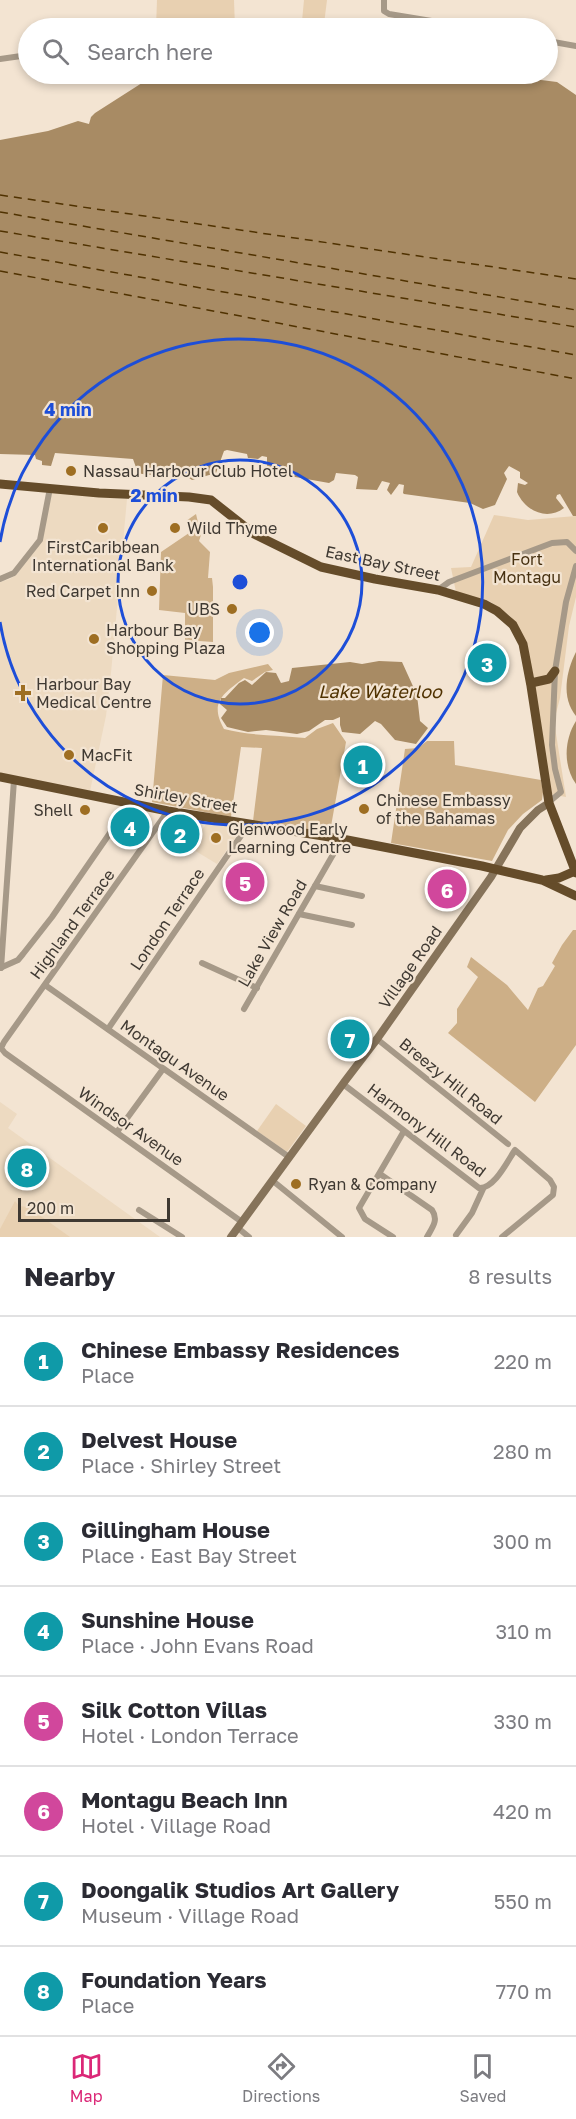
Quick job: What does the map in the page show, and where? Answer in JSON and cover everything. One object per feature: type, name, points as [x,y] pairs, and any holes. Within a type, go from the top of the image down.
[{"type":"highway","name":"East Bay Street","points":[[0,484],[211,500],[254,534],[321,567],[438,590],[484,604],[505,617],[513,625],[523,644],[549,803],[576,872]]},
{"type":"highway","points":[[531,683],[549,679],[555,671]]},
{"type":"highway","name":"Shirley Street","points":[[0,777],[130,804],[342,839],[496,870],[542,880],[576,896]]},
{"type":"highway","points":[[542,880],[559,879],[576,872]]},
{"type":"main road","name":"Village Road","points":[[231,1237],[377,1040],[496,870],[520,828],[538,810],[549,803]]},
{"type":"street","points":[[384,0],[384,11],[413,18]]},
{"type":"street","points":[[558,43],[576,46]]},
{"type":"street","points":[[0,59],[18,57]]},
{"type":"street","points":[[0,579],[14,573],[40,540],[50,488]]},
{"type":"street","points":[[438,590],[449,582],[552,543],[567,542],[576,551]]},
{"type":"street","points":[[549,803],[561,792],[552,745],[555,671],[566,602],[576,566]]},
{"type":"street","points":[[14,780],[0,968],[18,960],[23,954],[52,917],[130,804]]},
{"type":"street","name":"Highland Terrace","points":[[4,1052],[1,1048],[2,1043],[168,811]]},
{"type":"street","name":"London Terrace","points":[[108,1029],[249,824]]},
{"type":"street","name":"Lake View Road","points":[[244,1010],[342,839]]},
{"type":"street","points":[[315,886],[362,896]]},
{"type":"street","points":[[299,914],[352,925]]},
{"type":"street","points":[[202,963],[257,988]]},
{"type":"street","name":"Montagu Avenue","points":[[45,985],[289,1157]]},
{"type":"street","name":"Breezy Hill Road","points":[[377,1040],[508,1144]]},
{"type":"street","name":"Windsor Avenue","points":[[4,1052],[117,1132],[240,1225],[249,1237]]},
{"type":"street","points":[[117,1132],[163,1069]]},
{"type":"street","name":"Harmony Hill Road","points":[[343,1084],[483,1189],[490,1185],[515,1150],[552,1184],[554,1190],[550,1198],[502,1237]]},
{"type":"street","points":[[393,1237],[365,1219],[359,1208],[404,1131]]},
{"type":"street","points":[[380,1174],[432,1210],[435,1215],[435,1224],[426,1237]]},
{"type":"street","points":[[273,1180],[342,1237]]},
{"type":"street","points":[[456,1235],[472,1213],[483,1189]]},
{"type":"street","points":[[139,1210],[182,1237]]},
{"type":"shaded area","name":"Harbour Bay Shopping Plaza","points":[[52,492],[127,499],[106,716],[90,791],[0,773],[0,582],[17,574],[42,540]]},
{"type":"shaded area","points":[[196,514],[201,535],[199,541],[210,552],[208,578],[212,578],[213,587],[213,642],[185,640],[185,613],[159,610],[161,552],[189,533],[186,521]]},
{"type":"shaded area","points":[[268,664],[273,670],[265,672],[252,681],[244,678],[224,694],[218,705],[220,720],[224,729],[305,738],[317,729],[333,723],[346,742],[330,832],[253,821],[262,748],[241,747],[231,817],[152,802],[163,675],[215,680],[229,673]]},
{"type":"shaded area","points":[[427,741],[454,741],[455,765],[541,780],[542,800],[523,814],[508,830],[492,861],[391,843],[405,749],[418,748]]},
{"type":"shaded area","name":"Glenwood Early Learning Centre","points":[[207,823],[242,828],[217,864],[189,847]]},
{"type":"shaded area","points":[[573,930],[576,930],[576,1045],[535,1102],[448,1033],[457,1023],[457,1009],[478,977],[467,967],[471,957],[507,985],[528,1010],[538,988],[543,986],[555,966],[552,963],[562,945]]},
{"type":"shaded area","points":[[0,1102],[17,1114],[8,1128],[160,1237],[0,1237]]},
{"type":"green space","points":[[157,0],[234,0],[235,18],[156,18]]},
{"type":"green space","points":[[304,0],[327,0],[325,18],[302,18]]},
{"type":"green space","name":"Fort Montagu","points":[[494,515],[528,520],[576,516],[576,597],[569,626],[560,698],[554,721],[566,797],[550,794],[526,641],[511,617],[491,602],[456,592],[451,568],[471,567]]},
{"type":"green space","points":[[276,1104],[306,1126],[287,1152],[257,1131]]},
{"type":"green space","points":[[15,1201],[19,1206],[28,1207],[70,1237],[0,1237],[0,1229]]},
{"type":"water","points":[[558,83],[576,95],[576,516],[573,516],[560,494],[556,498],[564,508],[557,512],[544,514],[531,509],[517,492],[518,483],[525,485],[528,483],[520,478],[520,472],[509,466],[504,473],[507,479],[495,505],[483,509],[470,503],[404,494],[404,485],[399,484],[391,495],[387,490],[390,483],[382,481],[377,490],[356,489],[358,477],[355,475],[336,473],[334,480],[329,483],[267,472],[267,457],[248,458],[247,454],[227,450],[224,451],[216,473],[192,480],[186,471],[157,475],[138,473],[133,459],[55,453],[51,466],[42,465],[42,461],[36,459],[35,455],[0,454],[0,140],[48,131],[78,121],[89,124],[95,113],[140,84]]},
{"type":"water","points":[[576,652],[576,716],[568,701],[567,684]]},
{"type":"water","name":"Lake Waterloo","points":[[379,661],[402,662],[417,695],[420,721],[428,728],[416,744],[395,740],[381,724],[375,721],[360,734],[342,732],[340,717],[325,720],[309,731],[297,734],[266,730],[248,732],[227,727],[221,718],[227,710],[220,704],[221,698],[225,698],[245,680],[252,685],[266,672],[276,673],[281,683],[289,681],[292,668]]},
{"type":"water","points":[[576,721],[576,784],[567,761],[567,745]]},
{"type":"ferry route","points":[[0,195],[576,279]]},
{"type":"ferry route","points":[[0,212],[576,310]]},
{"type":"ferry route","points":[[0,231],[576,327]]},
{"type":"ferry route","points":[[0,252],[576,355]]},
{"type":"ferry route","points":[[0,271],[576,379]]},
{"type":"place","name":"Nassau Harbour Club Hotel","points":[[71,471]]},
{"type":"place","name":"FirstCaribbean International Bank","points":[[103,528]]},
{"type":"place","name":"Wild Thyme","points":[[175,528]]},
{"type":"place","name":"Red Carpet Inn","points":[[152,591]]},
{"type":"place","name":"UBS","points":[[232,609]]},
{"type":"place","name":"Harbour Bay Shopping Plaza","points":[[94,639]]},
{"type":"place","name":"Gillingham House","points":[[487,663]]},
{"type":"place","name":"Harbour Bay Medical Centre","points":[[23,693]]},
{"type":"place","name":"MacFit","points":[[69,755]]},
{"type":"place","name":"Chinese Embassy Residences","points":[[363,765]]},
{"type":"place","name":"Chinese Embassy of the Bahamas","points":[[364,809]]},
{"type":"place","name":"Shell","points":[[85,810]]},
{"type":"place","name":"Sunshine House","points":[[130,827]]},
{"type":"place","name":"Delvest House","points":[[180,834]]},
{"type":"place","name":"Glenwood Early Learning Centre","points":[[216,838]]},
{"type":"place","name":"Silk Cotton Villas","points":[[245,882]]},
{"type":"place","name":"Montagu Beach Inn","points":[[447,889]]},
{"type":"place","name":"Doongalik Studios Art Gallery","points":[[350,1039]]},
{"type":"place","name":"Foundation Years","points":[[27,1168]]},
{"type":"place","name":"Ryan & Company","points":[[296,1184]]}]
